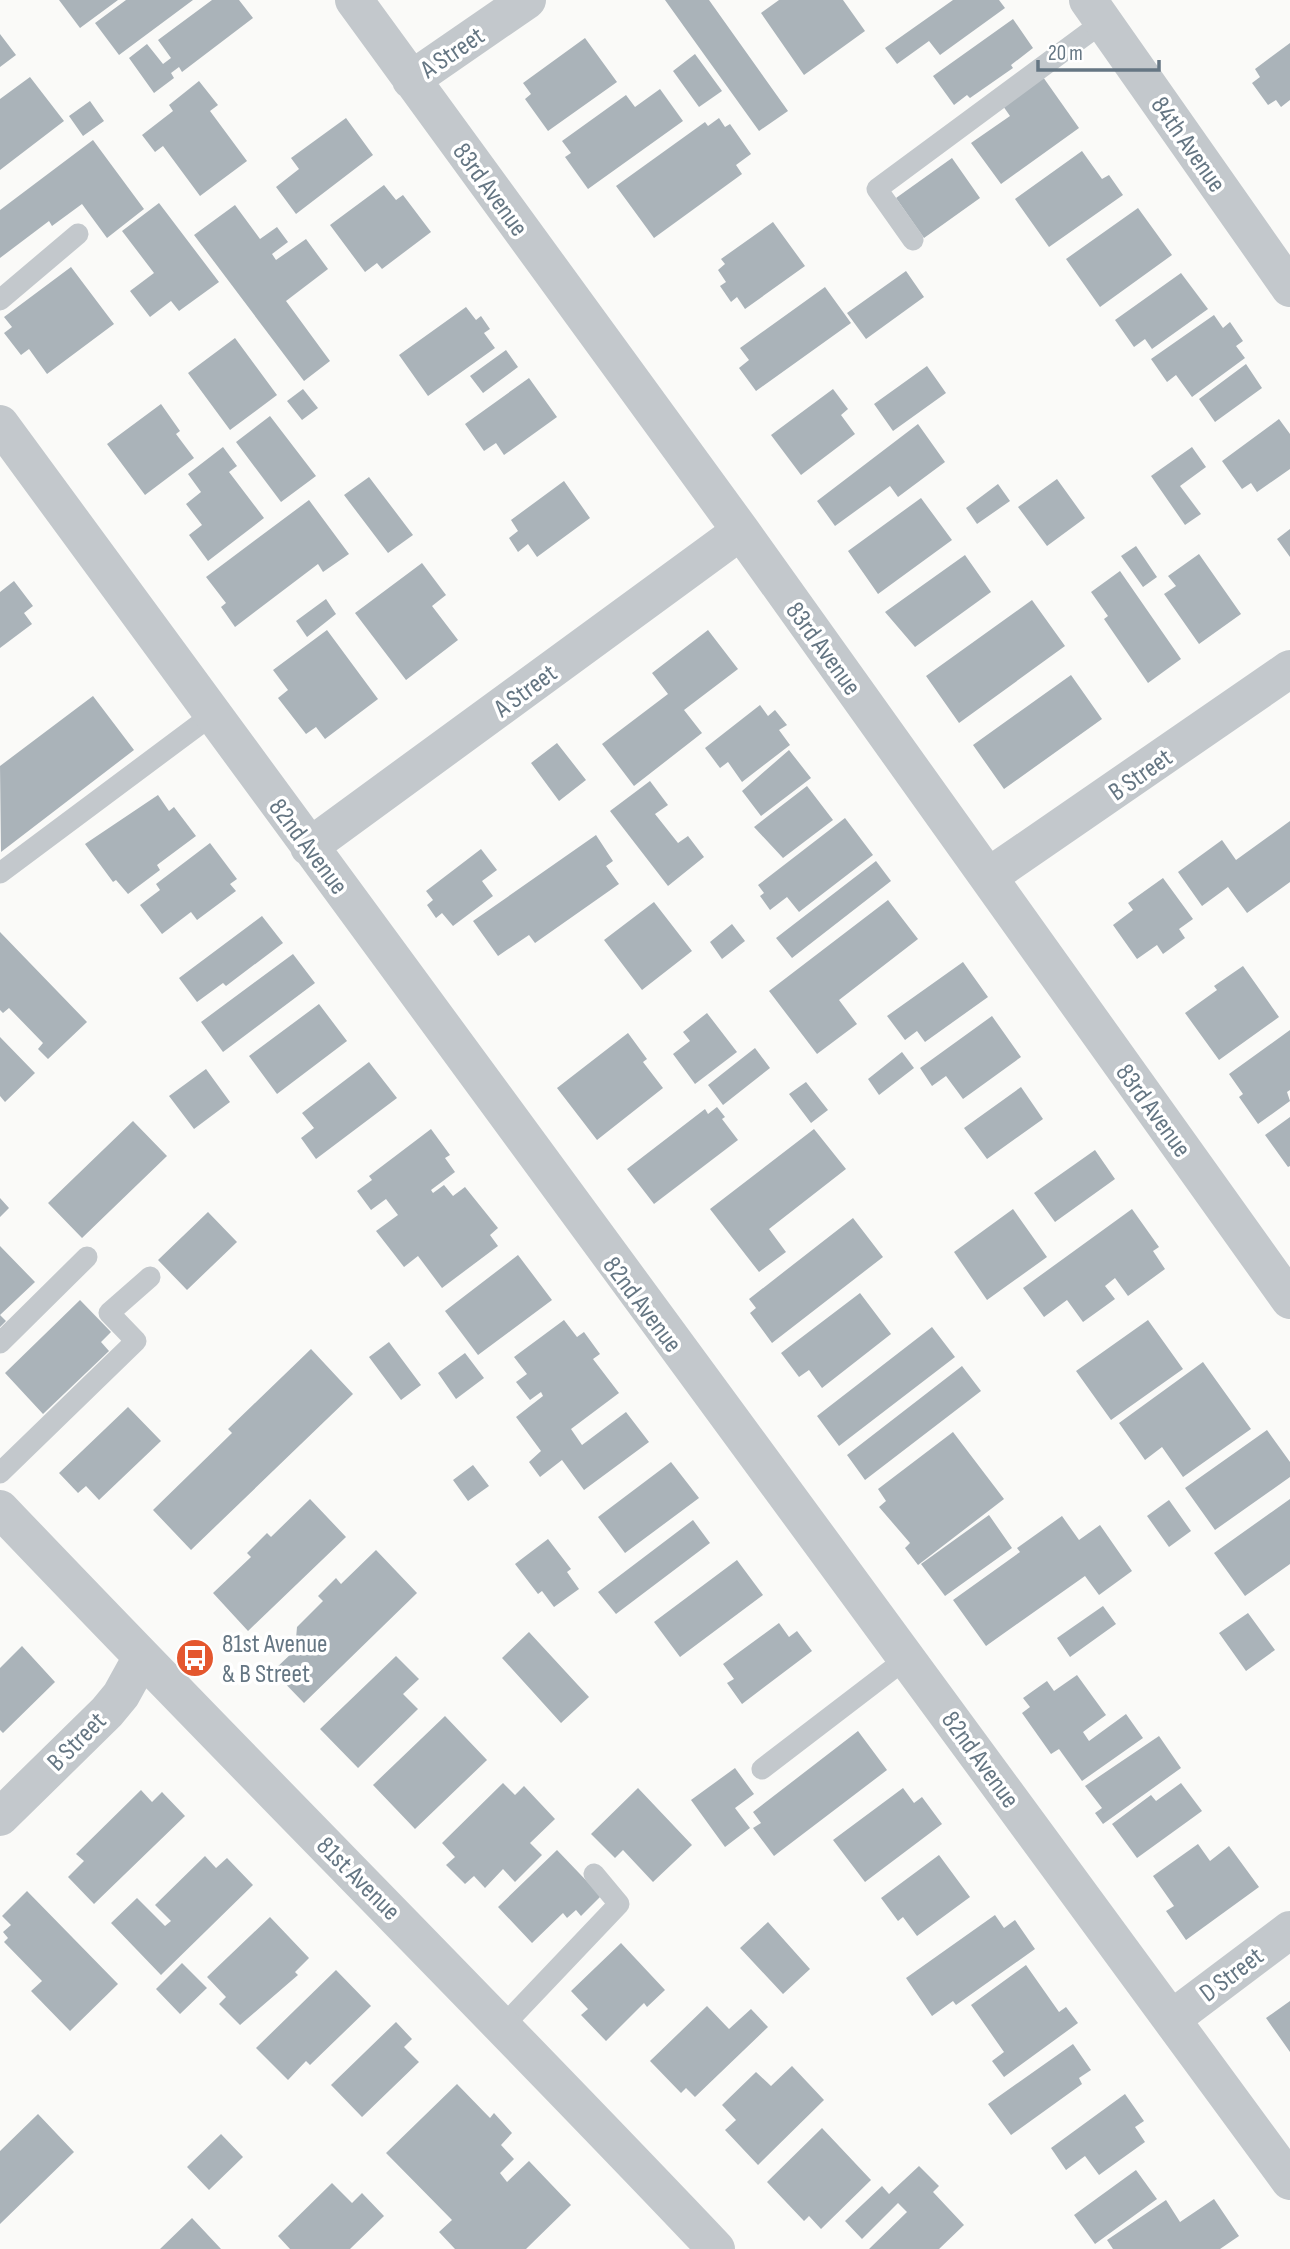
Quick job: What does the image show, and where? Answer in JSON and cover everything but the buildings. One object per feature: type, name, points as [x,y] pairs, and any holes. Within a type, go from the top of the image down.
[{"type":"street","name":"83rd Avenue","points":[[354,0],[741,531],[1290,1300]]},
{"type":"street","name":"A Street","points":[[411,80],[527,0]]},
{"type":"street","name":"84th Avenue","points":[[1096,11],[1290,288]]},
{"type":"street","name":"82nd Avenue","points":[[0,424],[1173,2018],[1290,2181]]},
{"type":"street","name":"A Street","points":[[309,847],[741,531]]},
{"type":"street","name":"B Street","points":[[988,877],[1290,669]]},
{"type":"street","name":"81st Avenue","points":[[0,1509],[504,2025],[716,2249]]},
{"type":"street","name":"B Street","points":[[0,1817],[107,1712],[121,1695],[142,1657]]},
{"type":"street","name":"D Street","points":[[1173,2018],[1290,1930]]},
{"type":"lane","points":[[913,240],[877,189],[1096,11]]},
{"type":"lane","points":[[0,300],[78,234]]},
{"type":"lane","points":[[0,873],[212,715]]},
{"type":"lane","points":[[0,1343],[87,1257]]},
{"type":"lane","points":[[0,1473],[136,1341],[109,1313],[150,1278]]},
{"type":"lane","points":[[762,1769],[907,1658]]},
{"type":"lane","points":[[504,2025],[620,1904],[594,1874]]},
{"type":"place","name":"81st Avenue & B Street","points":[[195,1658]]}]
